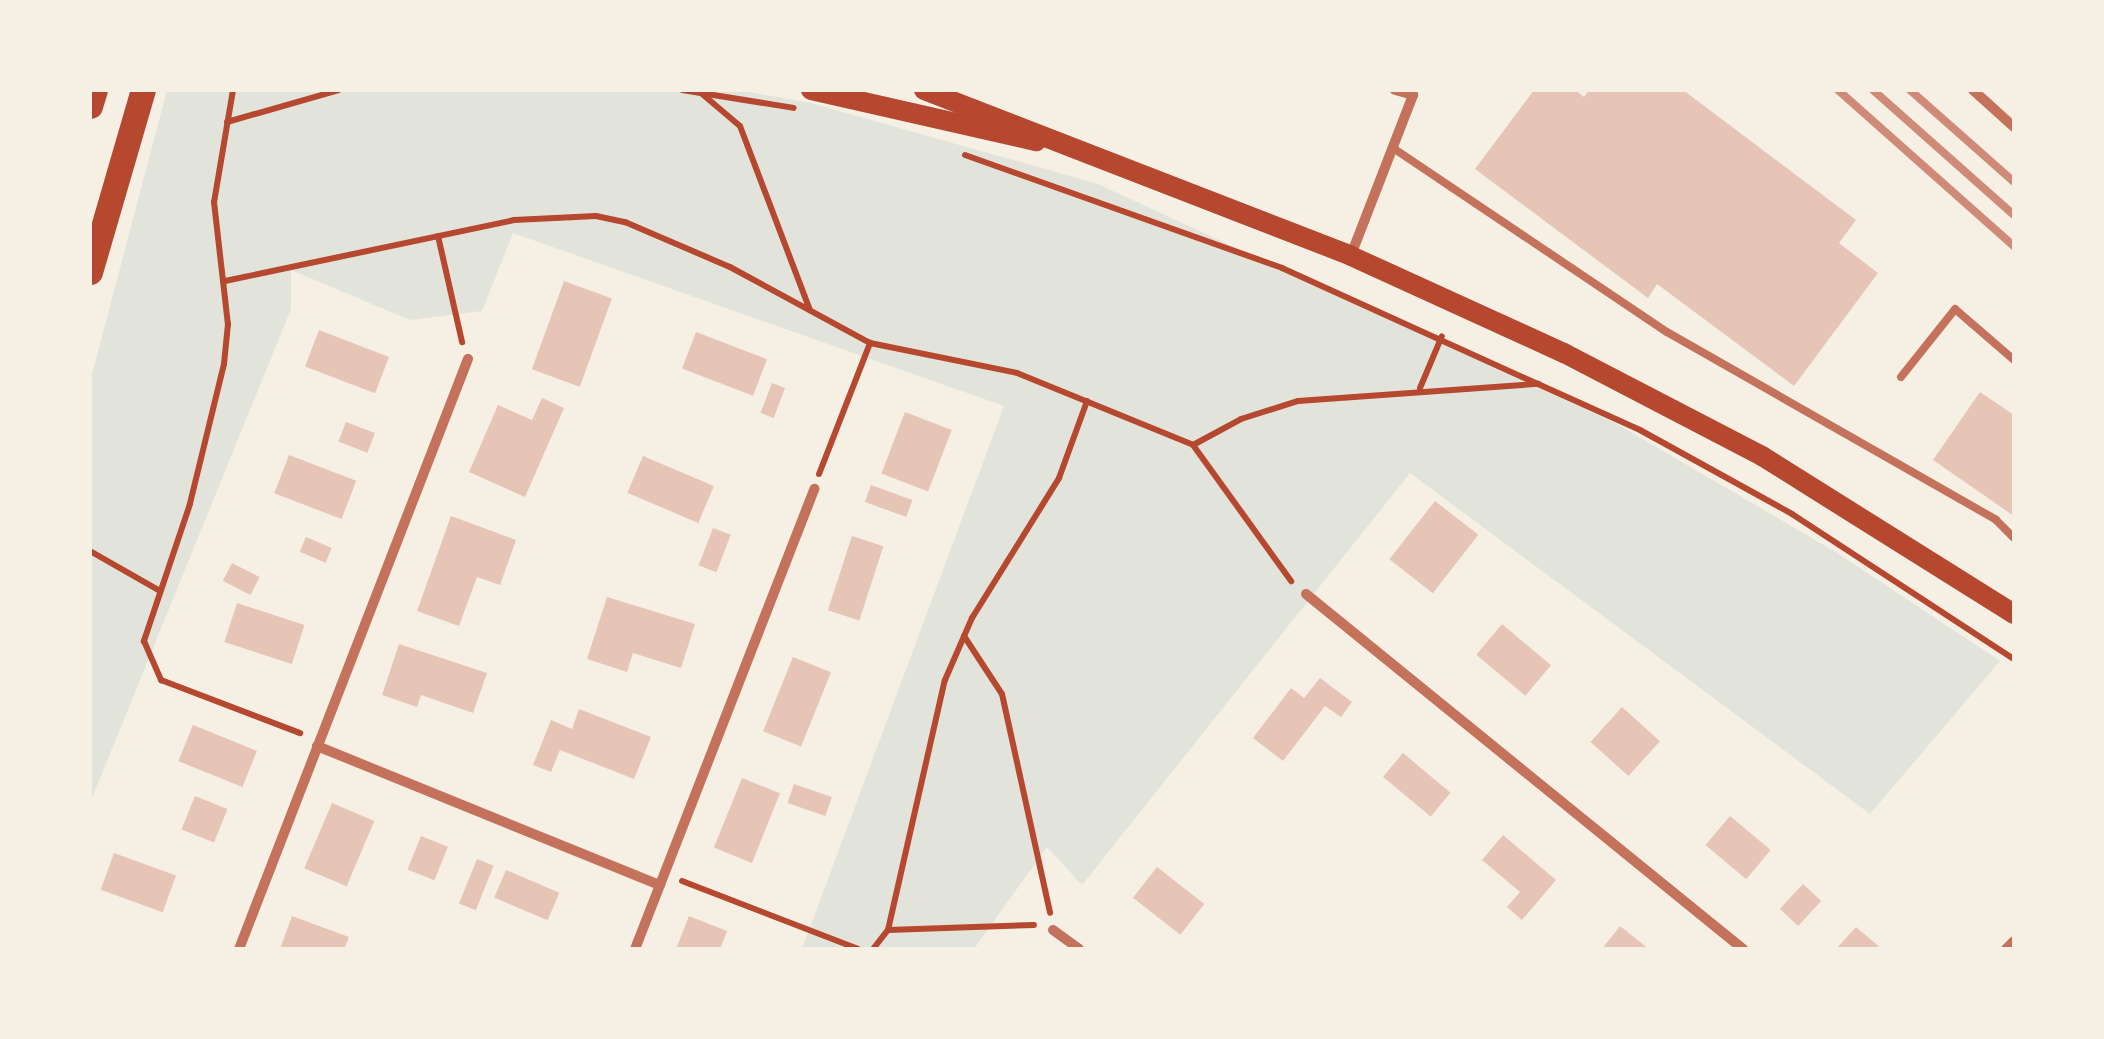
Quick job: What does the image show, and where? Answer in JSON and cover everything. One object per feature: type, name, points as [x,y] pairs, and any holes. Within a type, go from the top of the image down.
[{"type":"main road","points":[[90,106],[94,90]]},
{"type":"main road","points":[[90,272],[144,90]]},
{"type":"main road","points":[[924,90],[1351,256],[1454,302],[1762,456],[2014,614]]},
{"type":"main road","points":[[807,100],[1062,145]]},
{"type":"street","points":[[1351,256],[1412,95],[1395,90]]},
{"type":"street","points":[[1973,90],[2014,127]]},
{"type":"street","points":[[239,949],[468,359]]},
{"type":"street","points":[[635,949],[814,490]]},
{"type":"street","points":[[1306,594],[1743,949]]},
{"type":"street","points":[[319,744],[660,885]]},
{"type":"street","points":[[1053,930],[1080,949]]},
{"type":"street","points":[[2006,949],[2014,940]]},
{"type":"lane","points":[[1393,148],[1667,332],[1996,520],[2014,538]]},
{"type":"lane","points":[[1901,377],[1955,309],[2014,360]]},
{"type":"path","points":[[233,90],[214,202],[228,324],[214,409],[144,642],[149,666],[161,680],[319,744]]},
{"type":"path","points":[[227,122],[338,90]]},
{"type":"path","points":[[682,90],[807,100]]},
{"type":"path","points":[[700,92],[740,126],[810,310]]},
{"type":"path","points":[[957,153],[1153,218],[1441,337],[1640,430],[1792,514],[2014,659]]},
{"type":"path","points":[[226,281],[514,220],[596,216],[676,241],[870,343],[1017,373],[1193,445],[1257,543],[1306,594]]},
{"type":"path","points":[[438,236],[468,359]]},
{"type":"path","points":[[1420,388],[1454,302]]},
{"type":"path","points":[[814,490],[870,343]]},
{"type":"path","points":[[1193,445],[1298,400],[1420,388],[1538,384]]},
{"type":"path","points":[[873,949],[888,930],[925,752],[964,636],[1046,504],[1087,401]]},
{"type":"path","points":[[90,551],[160,591]]},
{"type":"path","points":[[888,930],[1004,922],[1053,930],[1002,694],[964,636]]},
{"type":"path","points":[[660,885],[679,880],[858,949]]},
{"type":"shaded area","points":[[167,90],[738,90],[811,103],[1098,184],[1617,424],[1834,551],[2000,661],[1870,814],[1410,473],[1082,885],[1047,847],[974,949],[802,949],[1004,406],[513,233],[482,311],[410,320],[291,270],[291,309],[90,803],[90,382]]},
{"type":"building","points":[[1534,90],[1575,90],[1584,97],[1589,90],[1683,90],[1856,220],[1839,243],[1878,273],[1794,386],[1657,284],[1648,298],[1475,169]]},
{"type":"building","points":[[564,281],[612,298],[580,387],[532,369]]},
{"type":"building","points":[[319,330],[389,357],[375,393],[305,366]]},
{"type":"building","points":[[696,332],[767,359],[753,396],[682,368]]},
{"type":"building","points":[[772,383],[785,388],[774,418],[761,413]]},
{"type":"building","points":[[1980,392],[2014,415],[2014,516],[1933,460]]},
{"type":"building","points":[[542,398],[564,408],[525,497],[469,472],[498,405],[532,420]]},
{"type":"building","points":[[905,412],[952,430],[928,492],[881,474]]},
{"type":"building","points":[[346,422],[375,433],[367,453],[338,442]]},
{"type":"building","points":[[289,455],[356,481],[342,519],[274,493]]},
{"type":"building","points":[[643,456],[714,486],[698,523],[627,493]]},
{"type":"building","points":[[871,485],[912,500],[906,517],[865,502]]},
{"type":"building","points":[[1435,501],[1478,535],[1433,593],[1389,559]]},
{"type":"building","points":[[451,516],[516,540],[500,585],[477,577],[459,626],[417,611]]},
{"type":"building","points":[[713,528],[731,535],[716,572],[699,565]]},
{"type":"building","points":[[852,536],[883,546],[859,620],[828,610]]},
{"type":"building","points":[[306,537],[332,548],[326,563],[300,552]]},
{"type":"building","points":[[232,563],[260,577],[251,595],[223,581]]},
{"type":"building","points":[[607,597],[695,624],[681,668],[633,653],[627,672],[587,659]]},
{"type":"building","points":[[237,603],[305,625],[292,664],[224,642]]},
{"type":"building","points":[[1502,624],[1551,665],[1525,696],[1476,655]]},
{"type":"building","points":[[399,644],[487,673],[473,713],[421,695],[417,707],[382,695]]},
{"type":"building","points":[[793,657],[831,672],[801,747],[763,731]]},
{"type":"building","points":[[1320,678],[1352,702],[1341,717],[1325,706],[1283,761],[1253,738],[1291,688],[1304,698]]},
{"type":"building","points":[[1622,707],[1660,741],[1628,776],[1591,742]]},
{"type":"building","points":[[579,709],[651,737],[634,779],[560,750],[551,772],[533,765],[551,720],[572,729]]},
{"type":"building","points":[[193,725],[257,751],[242,787],[178,761]]},
{"type":"building","points":[[1403,753],[1450,793],[1431,817],[1383,777]]},
{"type":"building","points":[[742,778],[780,793],[752,863],[714,848]]},
{"type":"building","points":[[794,784],[832,797],[825,816],[787,803]]},
{"type":"building","points":[[195,796],[227,809],[214,842],[182,829]]},
{"type":"building","points":[[332,803],[374,821],[347,886],[304,868]]},
{"type":"building","points":[[1730,816],[1771,850],[1746,879],[1706,845]]},
{"type":"building","points":[[1503,835],[1556,880],[1522,920],[1507,907],[1520,892],[1482,860]]},
{"type":"building","points":[[421,836],[448,847],[434,880],[408,869]]},
{"type":"building","points":[[114,853],[176,876],[163,912],[101,890]]},
{"type":"building","points":[[477,859],[494,866],[476,910],[459,904]]},
{"type":"building","points":[[1157,867],[1204,904],[1180,935],[1133,898]]},
{"type":"building","points":[[506,870],[559,893],[548,920],[494,898]]},
{"type":"building","points":[[1803,884],[1821,901],[1798,926],[1780,909]]},
{"type":"building","points":[[292,916],[349,937],[344,949],[280,949]]},
{"type":"building","points":[[689,916],[727,931],[720,949],[676,949]]},
{"type":"building","points":[[1620,926],[1649,949],[1602,949]]},
{"type":"building","points":[[1856,927],[1882,949],[1836,949]]},
{"type":"railway","points":[[1838,90],[2014,246]]},
{"type":"railway","points":[[1873,90],[2014,215]]},
{"type":"railway","points":[[1910,90],[2014,182]]}]
